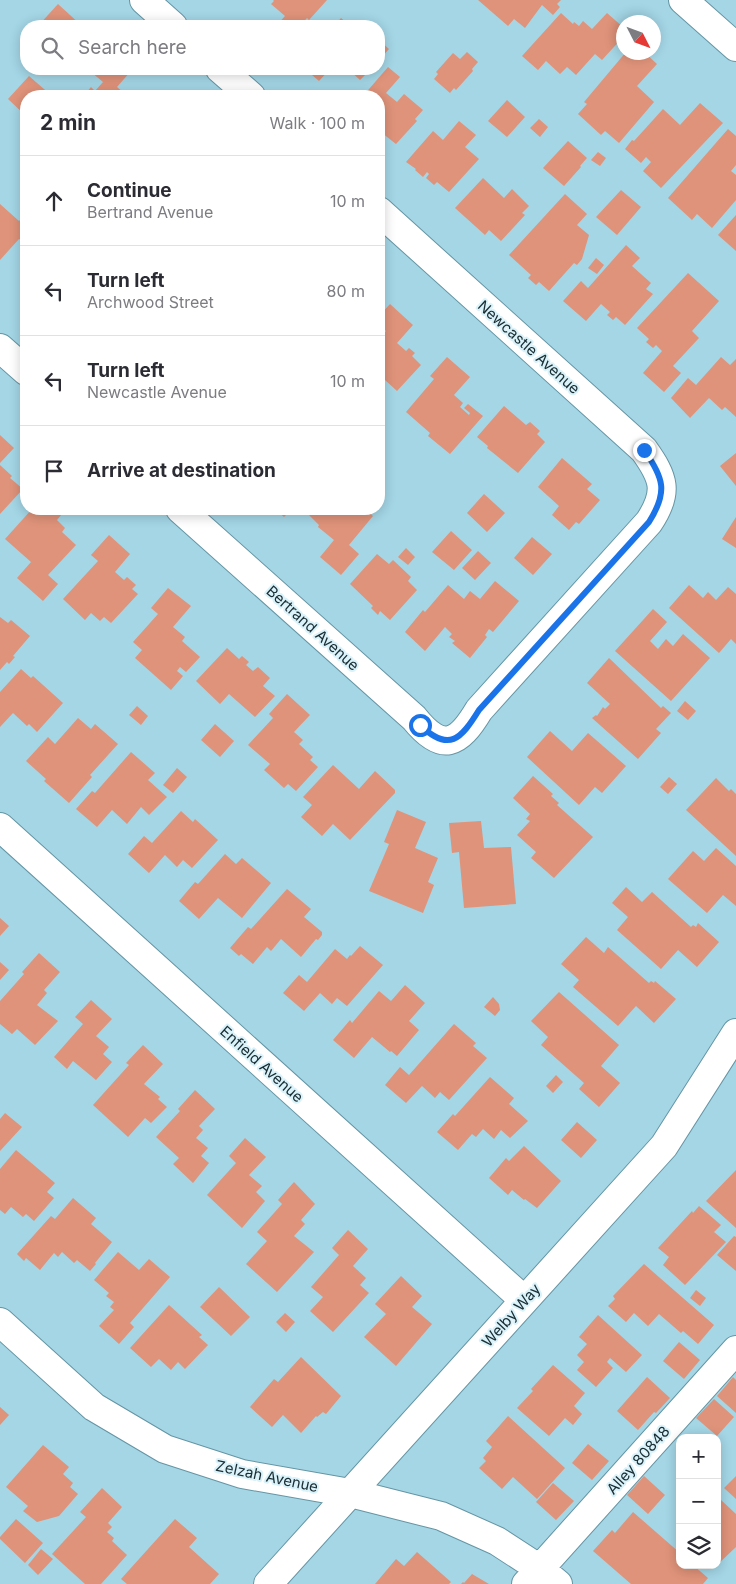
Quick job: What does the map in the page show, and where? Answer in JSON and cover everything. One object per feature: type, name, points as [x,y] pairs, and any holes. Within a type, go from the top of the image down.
[{"type":"street","points":[[144,0],[166,20]]},
{"type":"street","points":[[683,0],[736,47]]},
{"type":"street","points":[[227,75],[244,90]]},
{"type":"street","name":"Newcastle Avenue","points":[[385,217],[644,450],[657,467],[663,492],[657,510],[639,534],[479,710],[464,731],[458,737],[448,741]]},
{"type":"street","points":[[0,348],[20,366]]},
{"type":"street","name":"Bertrand Avenue","points":[[187,515],[414,718],[428,734],[439,740],[448,741]]},
{"type":"street","name":"Enfield Avenue","points":[[0,827],[524,1300]]},
{"type":"street","name":"Welby Way","points":[[268,1584],[664,1146],[736,1033]]},
{"type":"street","name":"Zelzah Avenue","points":[[0,1322],[94,1407],[165,1449],[242,1474],[350,1493],[441,1516],[497,1541],[541,1579]]},
{"type":"street","name":"Alley 80848","points":[[541,1579],[736,1350]]},
{"type":"building","points":[[327,0],[309,20],[307,18],[305,20],[281,20],[285,16],[271,4],[274,1]]},
{"type":"building","points":[[478,0],[561,0],[557,4],[560,7],[553,15],[542,5],[525,28],[514,19],[508,26]]},
{"type":"building","points":[[58,4],[75,20],[43,20]]},
{"type":"building","points":[[561,13],[573,24],[574,22],[579,26],[583,21],[592,29],[607,13],[616,21],[616,45],[602,60],[595,54],[576,75],[567,67],[560,74],[546,61],[538,70],[522,56]]},
{"type":"building","points":[[385,45],[389,49],[385,53]]},
{"type":"building","points":[[467,52],[478,62],[472,69],[473,71],[456,90],[454,88],[450,93],[434,79],[438,74],[436,72],[453,53],[460,59]]},
{"type":"building","points":[[619,60],[653,60],[657,64],[637,86],[654,102],[619,143],[605,131],[601,135],[578,114],[587,104],[584,102]]},
{"type":"building","points":[[388,67],[400,77],[386,93],[397,102],[404,94],[423,110],[415,119],[417,121],[396,144],[385,135],[385,90],[368,90],[381,75],[385,75],[385,70]]},
{"type":"building","points":[[95,75],[128,75],[117,87],[121,90],[96,90],[103,82]]},
{"type":"building","points":[[312,75],[324,75],[319,81]]},
{"type":"building","points":[[355,75],[365,75],[360,80]]},
{"type":"building","points":[[29,76],[45,90],[20,90],[20,110],[8,99]]},
{"type":"building","points":[[507,100],[525,117],[507,137],[488,121]]},
{"type":"building","points":[[700,103],[723,123],[661,188],[643,171],[651,162],[646,157],[641,163],[625,149],[663,109],[680,125]]},
{"type":"building","points":[[539,119],[548,127],[540,137],[530,128]]},
{"type":"building","points":[[459,121],[476,135],[465,147],[479,159],[449,192],[437,182],[434,185],[426,178],[429,174],[427,172],[423,177],[406,162],[433,131],[443,140]]},
{"type":"building","points":[[728,129],[736,136],[736,165],[731,171],[736,175],[736,200],[712,228],[697,214],[692,220],[668,198]]},
{"type":"building","points":[[568,141],[587,158],[564,186],[543,168]]},
{"type":"building","points":[[598,152],[606,158],[600,166],[591,160]]},
{"type":"building","points":[[483,178],[504,198],[512,189],[529,206],[522,213],[525,215],[501,241],[489,230],[485,235],[455,208]]},
{"type":"building","points":[[621,190],[641,207],[617,235],[596,217]]},
{"type":"building","points":[[565,194],[587,214],[577,225],[589,235],[582,259],[577,265],[574,263],[549,291],[539,282],[536,285],[528,278],[531,275],[509,255]]},
{"type":"building","points":[[0,204],[20,220],[20,240],[0,260]]},
{"type":"building","points":[[736,215],[736,251],[718,235]]},
{"type":"building","points":[[626,245],[640,258],[632,266],[651,283],[646,289],[653,294],[625,325],[616,317],[613,320],[607,315],[610,312],[601,304],[586,321],[563,301],[581,281],[588,288]]},
{"type":"building","points":[[596,258],[604,265],[597,274],[588,268]]},
{"type":"building","points":[[688,273],[719,301],[692,331],[699,338],[673,366],[681,373],[664,392],[643,373],[662,351],[656,345],[653,348],[646,342],[649,339],[637,328]]},
{"type":"building","points":[[390,304],[413,325],[397,343],[406,351],[409,348],[415,353],[412,356],[421,365],[397,391],[385,380],[385,309]]},
{"type":"building","points":[[447,357],[470,377],[454,395],[463,403],[460,407],[469,415],[470,413],[464,408],[468,404],[483,416],[450,454],[428,436],[430,433],[406,412],[434,379],[430,376]]},
{"type":"building","points":[[721,357],[730,365],[736,359],[736,417],[725,407],[722,410],[709,398],[690,418],[671,398],[688,378],[696,385]]},
{"type":"building","points":[[504,406],[526,425],[530,422],[540,431],[537,434],[545,442],[518,473],[487,448],[488,446],[477,437]]},
{"type":"building","points":[[0,435],[14,448],[0,463]]},
{"type":"building","points":[[736,453],[736,486],[720,466]]},
{"type":"building","points":[[562,458],[592,484],[587,489],[600,500],[579,524],[576,522],[569,530],[552,515],[559,506],[538,487]]},
{"type":"building","points":[[0,465],[12,476],[10,478],[20,486],[20,492],[0,514]]},
{"type":"building","points":[[484,494],[505,513],[487,532],[467,513]]},
{"type":"building","points":[[27,515],[61,515],[57,520],[65,528],[62,532],[76,545],[48,575],[58,584],[43,601],[17,578],[31,562],[5,539]]},
{"type":"building","points":[[309,515],[373,516],[349,545],[359,554],[341,575],[320,557],[334,540],[318,527],[319,525]]},
{"type":"building","points":[[736,517],[736,548],[722,539]]},
{"type":"building","points":[[451,531],[472,550],[454,570],[432,552]]},
{"type":"building","points":[[109,535],[130,554],[115,572],[124,580],[127,577],[136,585],[132,589],[138,594],[111,623],[104,617],[100,621],[91,613],[85,620],[63,599],[98,561],[91,555]]},
{"type":"building","points":[[532,537],[552,554],[533,575],[514,558]]},
{"type":"building","points":[[406,548],[415,557],[408,565],[398,557]]},
{"type":"building","points":[[478,551],[491,563],[475,580],[462,568]]},
{"type":"building","points":[[377,554],[389,564],[393,560],[411,577],[408,581],[417,590],[390,620],[380,611],[378,615],[371,608],[373,606],[350,584]]},
{"type":"building","points":[[495,581],[519,601],[493,632],[489,629],[485,635],[487,637],[470,658],[452,643],[455,641],[449,637],[452,634],[445,627],[425,651],[405,632],[423,610],[425,612],[448,585],[464,599],[470,591],[480,599]]},
{"type":"building","points":[[689,585],[703,598],[708,592],[716,600],[728,587],[736,594],[736,644],[731,639],[719,653],[669,608]]},
{"type":"building","points":[[168,588],[191,606],[173,627],[185,637],[182,641],[200,657],[186,672],[180,667],[177,671],[183,676],[171,690],[135,658],[142,650],[133,642],[158,614],[151,608]]},
{"type":"building","points":[[653,609],[667,622],[650,641],[658,649],[666,639],[673,646],[683,634],[710,658],[671,701],[615,651]]},
{"type":"building","points":[[0,617],[8,623],[11,620],[30,636],[13,656],[15,657],[9,664],[7,662],[0,670]]},
{"type":"building","points":[[227,648],[239,659],[242,656],[249,662],[246,665],[253,671],[258,667],[270,678],[263,686],[275,696],[255,717],[229,694],[220,704],[196,681]]},
{"type":"building","points":[[609,658],[661,708],[663,706],[671,713],[656,729],[661,733],[638,759],[592,718],[597,716],[603,707],[605,709],[610,704],[587,683]]},
{"type":"building","points":[[21,669],[31,678],[33,676],[63,703],[37,732],[29,724],[27,726],[13,713],[0,727],[0,692]]},
{"type":"building","points":[[287,694],[310,715],[294,732],[303,740],[299,744],[313,757],[310,760],[318,767],[296,791],[288,784],[284,788],[264,770],[270,764],[248,745],[273,718],[269,714]]},
{"type":"building","points":[[685,701],[696,711],[688,720],[677,711]]},
{"type":"building","points":[[137,706],[148,716],[141,725],[129,715]]},
{"type":"building","points":[[78,718],[91,729],[95,724],[118,744],[90,775],[92,777],[69,803],[44,781],[46,779],[26,761],[48,737],[55,744]]},
{"type":"building","points":[[215,724],[234,741],[220,757],[201,740]]},
{"type":"building","points":[[550,731],[572,751],[588,733],[626,766],[602,793],[595,787],[579,805],[527,757]]},
{"type":"building","points":[[131,752],[155,773],[148,780],[167,797],[149,815],[141,807],[127,824],[112,810],[97,827],[76,809],[92,791],[95,793]]},
{"type":"building","points":[[333,765],[359,789],[375,771],[395,790],[395,793],[350,840],[333,824],[322,836],[301,817],[312,805],[303,797]]},
{"type":"building","points":[[177,768],[187,777],[173,793],[163,785]]},
{"type":"building","points":[[533,776],[553,794],[551,796],[559,803],[557,805],[593,837],[554,878],[531,858],[536,852],[517,835],[530,821],[526,819],[530,814],[513,798]]},
{"type":"building","points":[[669,777],[677,784],[668,794],[660,787]]},
{"type":"building","points":[[716,778],[729,791],[731,789],[736,794],[736,856],[686,810]]},
{"type":"building","points":[[397,810],[426,822],[415,848],[438,858],[428,882],[434,885],[423,913],[369,891],[389,844],[384,842]]},
{"type":"building","points":[[181,811],[193,822],[195,819],[218,840],[192,868],[183,860],[177,867],[165,855],[149,873],[128,854],[144,836],[152,843]]},
{"type":"building","points":[[481,821],[484,848],[511,847],[516,904],[464,908],[459,852],[452,853],[449,823]]},
{"type":"building","points":[[716,848],[736,866],[736,906],[723,895],[707,913],[668,879],[693,851],[704,861]]},
{"type":"building","points":[[225,854],[236,864],[242,858],[271,883],[242,918],[218,898],[199,919],[179,901],[195,882],[198,884]]},
{"type":"building","points":[[626,887],[642,902],[652,892],[691,927],[693,925],[696,927],[698,923],[719,942],[697,967],[678,950],[661,969],[617,930],[628,917],[612,903]]},
{"type":"building","points":[[287,889],[311,909],[304,917],[322,932],[322,935],[318,940],[316,939],[301,957],[281,939],[271,951],[267,947],[253,964],[241,954],[239,956],[230,948],[248,927],[251,929]]},
{"type":"building","points":[[0,918],[9,926],[0,936]]},
{"type":"building","points":[[586,937],[604,953],[608,947],[649,983],[651,981],[654,983],[655,981],[676,999],[654,1023],[636,1006],[618,1026],[573,987],[579,980],[561,964]]},
{"type":"building","points":[[360,946],[383,965],[347,1006],[337,998],[332,1004],[320,993],[304,1011],[283,993],[299,975],[307,982],[335,949],[347,959]]},
{"type":"building","points":[[39,953],[60,972],[44,990],[47,993],[37,1005],[58,1021],[35,1045],[17,1029],[12,1034],[0,1024],[0,1001],[24,974],[22,972]]},
{"type":"building","points":[[0,962],[9,970],[0,980]]},
{"type":"building","points":[[405,985],[425,1003],[409,1021],[419,1030],[397,1056],[372,1037],[354,1058],[333,1040],[350,1020],[352,1023],[379,991],[391,1001]]},
{"type":"building","points":[[559,992],[619,1045],[601,1066],[620,1083],[599,1107],[579,1089],[584,1083],[541,1045],[548,1037],[531,1021]]},
{"type":"building","points":[[493,997],[499,1004],[500,1010],[495,1016],[484,1007]]},
{"type":"building","points":[[91,1000],[112,1019],[96,1036],[109,1047],[103,1054],[112,1062],[96,1080],[73,1061],[67,1069],[54,1057],[83,1024],[75,1017]]},
{"type":"building","points":[[454,1024],[476,1043],[473,1046],[487,1058],[449,1100],[440,1092],[435,1098],[422,1086],[406,1103],[385,1085],[400,1067],[409,1075]]},
{"type":"building","points":[[143,1045],[163,1064],[144,1084],[160,1097],[158,1099],[167,1107],[151,1123],[145,1118],[128,1137],[93,1105],[129,1065],[126,1063]]},
{"type":"building","points":[[556,1075],[563,1082],[553,1093],[546,1086]]},
{"type":"building","points":[[490,1077],[514,1098],[509,1104],[528,1121],[510,1138],[501,1130],[494,1139],[483,1129],[476,1137],[472,1134],[458,1150],[437,1132],[453,1114],[455,1116]]},
{"type":"building","points":[[195,1090],[215,1109],[199,1126],[203,1130],[196,1138],[208,1148],[201,1156],[209,1163],[193,1183],[173,1164],[179,1158],[156,1137],[180,1111],[178,1109]]},
{"type":"building","points":[[5,1113],[22,1127],[0,1151],[0,1119]]},
{"type":"building","points":[[577,1122],[597,1140],[581,1158],[561,1140]]},
{"type":"building","points":[[245,1138],[266,1157],[249,1175],[262,1186],[256,1192],[265,1201],[242,1228],[207,1195],[236,1163],[229,1156]]},
{"type":"building","points":[[524,1146],[561,1181],[537,1208],[512,1190],[508,1195],[489,1178],[506,1158],[509,1161]]},
{"type":"building","points":[[16,1150],[55,1183],[47,1192],[54,1198],[34,1221],[26,1214],[23,1217],[11,1207],[5,1214],[0,1210],[0,1169]]},
{"type":"building","points":[[736,1170],[736,1228],[706,1201]]},
{"type":"building","points":[[294,1182],[315,1204],[301,1220],[305,1224],[294,1236],[314,1252],[277,1292],[246,1264],[267,1241],[257,1232],[282,1204],[278,1200]]},
{"type":"building","points":[[73,1198],[96,1218],[91,1224],[112,1242],[96,1264],[90,1271],[77,1260],[74,1263],[62,1252],[58,1257],[54,1253],[40,1270],[26,1258],[24,1261],[17,1254],[51,1216],[55,1219]]},
{"type":"building","points":[[699,1206],[721,1225],[714,1232],[726,1242],[685,1285],[663,1265],[669,1257],[658,1248],[692,1211],[693,1213]]},
{"type":"building","points":[[348,1230],[368,1249],[353,1266],[366,1278],[360,1285],[369,1293],[333,1332],[310,1311],[323,1297],[311,1287],[339,1255],[332,1248]]},
{"type":"building","points":[[734,1236],[736,1237],[736,1271],[717,1255]]},
{"type":"building","points":[[118,1252],[139,1270],[149,1259],[170,1277],[130,1323],[134,1327],[119,1344],[99,1326],[114,1310],[110,1307],[114,1302],[106,1296],[109,1293],[94,1280]]},
{"type":"building","points":[[644,1264],[714,1325],[698,1344],[683,1331],[681,1333],[659,1314],[648,1326],[634,1313],[626,1322],[608,1306],[615,1299],[613,1296]]},
{"type":"building","points":[[401,1276],[422,1296],[412,1307],[432,1324],[396,1366],[364,1337],[386,1314],[375,1304]]},
{"type":"building","points":[[219,1287],[250,1317],[231,1336],[200,1307]]},
{"type":"building","points":[[696,1290],[706,1298],[700,1306],[690,1298]]},
{"type":"building","points":[[169,1305],[202,1335],[199,1337],[208,1345],[185,1369],[178,1362],[171,1370],[159,1359],[151,1367],[130,1348]]},
{"type":"building","points":[[285,1313],[295,1322],[286,1332],[276,1322]]},
{"type":"building","points":[[598,1315],[642,1355],[626,1372],[610,1358],[607,1362],[613,1368],[596,1387],[577,1370],[584,1362],[577,1355],[587,1344],[579,1337]]},
{"type":"building","points":[[679,1342],[700,1360],[684,1379],[663,1361]]},
{"type":"building","points":[[301,1357],[341,1396],[326,1414],[323,1412],[316,1416],[301,1433],[283,1415],[272,1427],[250,1407],[274,1379],[278,1382]]},
{"type":"building","points":[[553,1365],[585,1393],[574,1406],[582,1414],[573,1425],[565,1418],[549,1436],[517,1408]]},
{"type":"building","points":[[647,1377],[670,1398],[638,1430],[617,1411]]},
{"type":"building","points":[[733,1377],[736,1380],[736,1413],[717,1396]]},
{"type":"building","points":[[714,1399],[734,1417],[719,1434],[715,1434],[696,1418]]},
{"type":"building","points":[[0,1407],[9,1415],[0,1425]]},
{"type":"building","points":[[508,1416],[565,1468],[537,1499],[513,1477],[502,1489],[479,1468],[486,1461],[483,1458],[492,1447],[486,1441]]},
{"type":"building","points":[[588,1444],[609,1461],[592,1480],[572,1463]]},
{"type":"building","points":[[43,1445],[69,1467],[63,1474],[73,1483],[70,1487],[78,1494],[59,1516],[37,1522],[23,1511],[28,1506],[6,1487]]},
{"type":"building","points":[[644,1476],[665,1495],[648,1514],[627,1495]]},
{"type":"building","points":[[736,1476],[736,1499],[724,1488]]},
{"type":"building","points":[[553,1483],[574,1501],[556,1520],[536,1502]]},
{"type":"building","points":[[102,1488],[122,1507],[108,1523],[112,1527],[107,1532],[114,1538],[112,1541],[127,1555],[101,1584],[85,1584],[52,1554],[86,1517],[80,1512]]},
{"type":"building","points":[[721,1500],[736,1514],[736,1547],[721,1561]]},
{"type":"building","points":[[633,1512],[676,1550],[676,1569],[698,1569],[708,1578],[703,1584],[631,1584],[593,1551],[612,1530],[615,1533]]},
{"type":"building","points":[[16,1519],[43,1543],[25,1563],[0,1539]]},
{"type":"building","points":[[175,1519],[197,1538],[189,1547],[219,1574],[210,1584],[127,1584],[121,1579]]},
{"type":"building","points":[[41,1549],[53,1559],[38,1575],[28,1565]]},
{"type":"building","points":[[417,1552],[451,1582],[449,1584],[375,1584],[396,1559],[404,1566]]},
{"type":"building","points":[[472,1574],[489,1584],[461,1584]]},
{"type":"route","points":[[420,725],[428,734],[439,740],[448,741],[458,737],[479,710],[649,522],[657,510],[663,492],[657,467],[644,450]]}]
